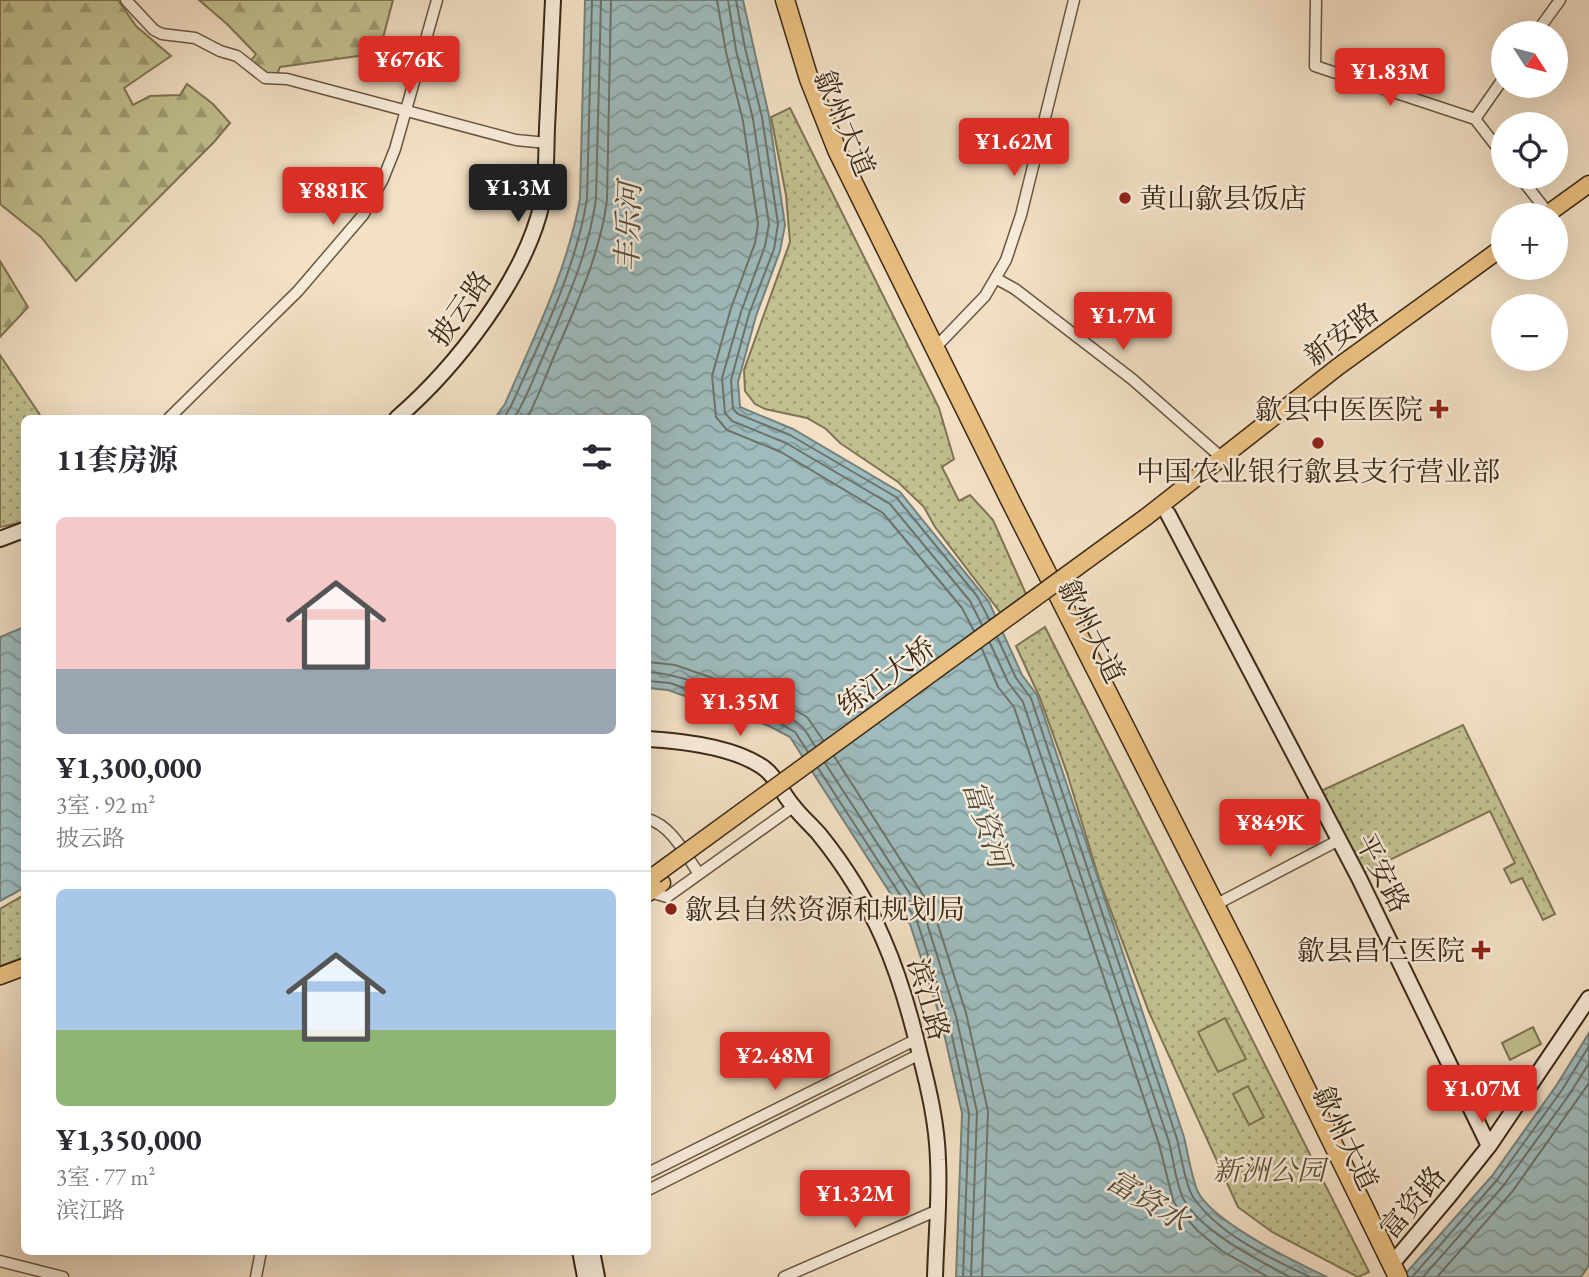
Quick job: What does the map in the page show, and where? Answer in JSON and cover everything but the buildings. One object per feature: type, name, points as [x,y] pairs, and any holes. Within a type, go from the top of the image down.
[{"type":"highway","name":"歙州大道","points":[[773,0],[798,83],[827,155],[993,493],[1392,1273]]},
{"type":"highway","name":"歙州大道","points":[[785,0],[825,121],[935,348],[1215,905],[1392,1273]]},
{"type":"main road","points":[[1567,203],[1589,184]]},
{"type":"main road","points":[[1568,208],[1589,198]]},
{"type":"main road","name":"新安路","points":[[1149,522],[1222,458],[1339,366],[1491,256]]},
{"type":"main road","name":"新安路","points":[[1149,522],[1168,514],[1346,375],[1491,269]]},
{"type":"main road","name":"练江大桥","points":[[652,885],[1149,522]]},
{"type":"main road","points":[[0,976],[21,968]]},
{"type":"street","points":[[126,0],[154,30],[162,34],[195,38],[220,51],[237,56],[265,78],[287,79],[516,140],[547,143]]},
{"type":"street","points":[[173,415],[298,292],[363,215],[388,167],[407,111],[438,0]]},
{"type":"street","name":"披云路","points":[[400,415],[458,356],[509,281],[531,237],[544,188],[553,0]]},
{"type":"street","points":[[935,348],[985,296],[1006,260],[1021,215],[1074,0]]},
{"type":"street","points":[[1316,0],[1315,66],[1475,119],[1491,140]]},
{"type":"street","points":[[1545,21],[1560,0]]},
{"type":"street","points":[[1475,119],[1491,96]]},
{"type":"street","points":[[997,279],[1015,289],[1132,379],[1222,458]]},
{"type":"street","name":"平安路","points":[[1168,514],[1339,840],[1489,1146]]},
{"type":"street","points":[[0,539],[21,531]]},
{"type":"street","name":"滨江路","points":[[651,739],[694,744],[752,761],[768,771],[793,807],[835,854],[871,911],[897,969],[934,1111],[937,1135],[935,1277]]},
{"type":"street","points":[[652,885],[667,897],[793,807]]},
{"type":"street","points":[[651,820],[668,830],[699,874]]},
{"type":"street","points":[[1215,905],[1339,840]]},
{"type":"street","name":"富资路","points":[[1392,1273],[1489,1146],[1589,998]]},
{"type":"street","points":[[651,1172],[916,1039]]},
{"type":"street","points":[[651,1188],[920,1054]]},
{"type":"street","points":[[784,1277],[937,1210]]},
{"type":"street","points":[[256,1277],[260,1255]]},
{"type":"street","points":[[581,1255],[585,1277]]},
{"type":"street","points":[[593,1255],[597,1277]]},
{"type":"street","points":[[0,1261],[63,1277]]},
{"type":"green space","points":[[0,0],[118,0],[136,26],[171,56],[124,88],[133,105],[150,96],[180,95],[187,84],[213,104],[230,123],[76,281],[41,237],[0,204]]},
{"type":"green space","points":[[199,0],[393,0],[379,53],[280,67],[274,82],[250,62],[256,54]]},
{"type":"green space","points":[[790,108],[939,408],[954,459],[942,467],[959,501],[970,495],[993,520],[1026,594],[1003,616],[935,527],[924,507],[898,482],[840,443],[826,429],[807,418],[765,409],[755,404],[745,391],[744,370],[790,242],[786,195],[771,117]]},
{"type":"green space","points":[[0,261],[28,307],[0,337]]},
{"type":"green space","points":[[0,355],[40,415],[21,415],[21,523],[0,527]]},
{"type":"green space","name":"新洲公园","points":[[1045,627],[1369,1272],[1358,1277],[1272,1232],[1238,1207],[1149,1012],[1100,882],[1067,773],[1040,698],[1016,646]]},
{"type":"green space","points":[[1463,725],[1555,914],[1543,920],[1522,878],[1511,883],[1504,869],[1515,863],[1490,811],[1361,874],[1321,796],[1321,791]]},
{"type":"green space","points":[[21,897],[21,958],[0,966],[0,909]]},
{"type":"green space","points":[[1225,1018],[1246,1059],[1218,1072],[1198,1032]]},
{"type":"green space","points":[[1533,1027],[1541,1044],[1510,1060],[1502,1043]]},
{"type":"green space","points":[[1248,1086],[1264,1117],[1249,1125],[1233,1094]]},
{"type":"water","points":[[585,0],[743,0],[769,116],[785,225],[780,251],[756,316],[738,382],[740,407],[793,429],[900,492],[989,602],[1022,675],[1037,695],[1184,1137],[1197,1190],[1205,1202],[1236,1228],[1327,1277],[956,1277],[962,1113],[941,1020],[910,924],[790,737],[769,726],[668,690],[651,688],[651,415],[497,415],[505,404],[558,278],[580,199]]},
{"type":"water","points":[[21,628],[21,890],[0,901],[0,637]]},
{"type":"water","points":[[1589,1033],[1589,1265],[1581,1277],[1399,1277],[1407,1272],[1492,1176],[1556,1086]]},
{"type":"place","name":"黄山歙县饭店","points":[[1125,198]]},
{"type":"place","name":"歙县中医医院","points":[[1439,409]]},
{"type":"place","name":"中国农业银行歙县支行营业部","points":[[1318,443]]},
{"type":"place","name":"歙县自然资源和规划局","points":[[671,909]]},
{"type":"place","name":"歙县昌仁医院","points":[[1481,950]]},
{"type":"water label","name":"丰乐河","points":[[628,227]]},
{"type":"water label","name":"富资河","points":[[987,824]]},
{"type":"water label","name":"富资水","points":[[1148,1200]]}]
